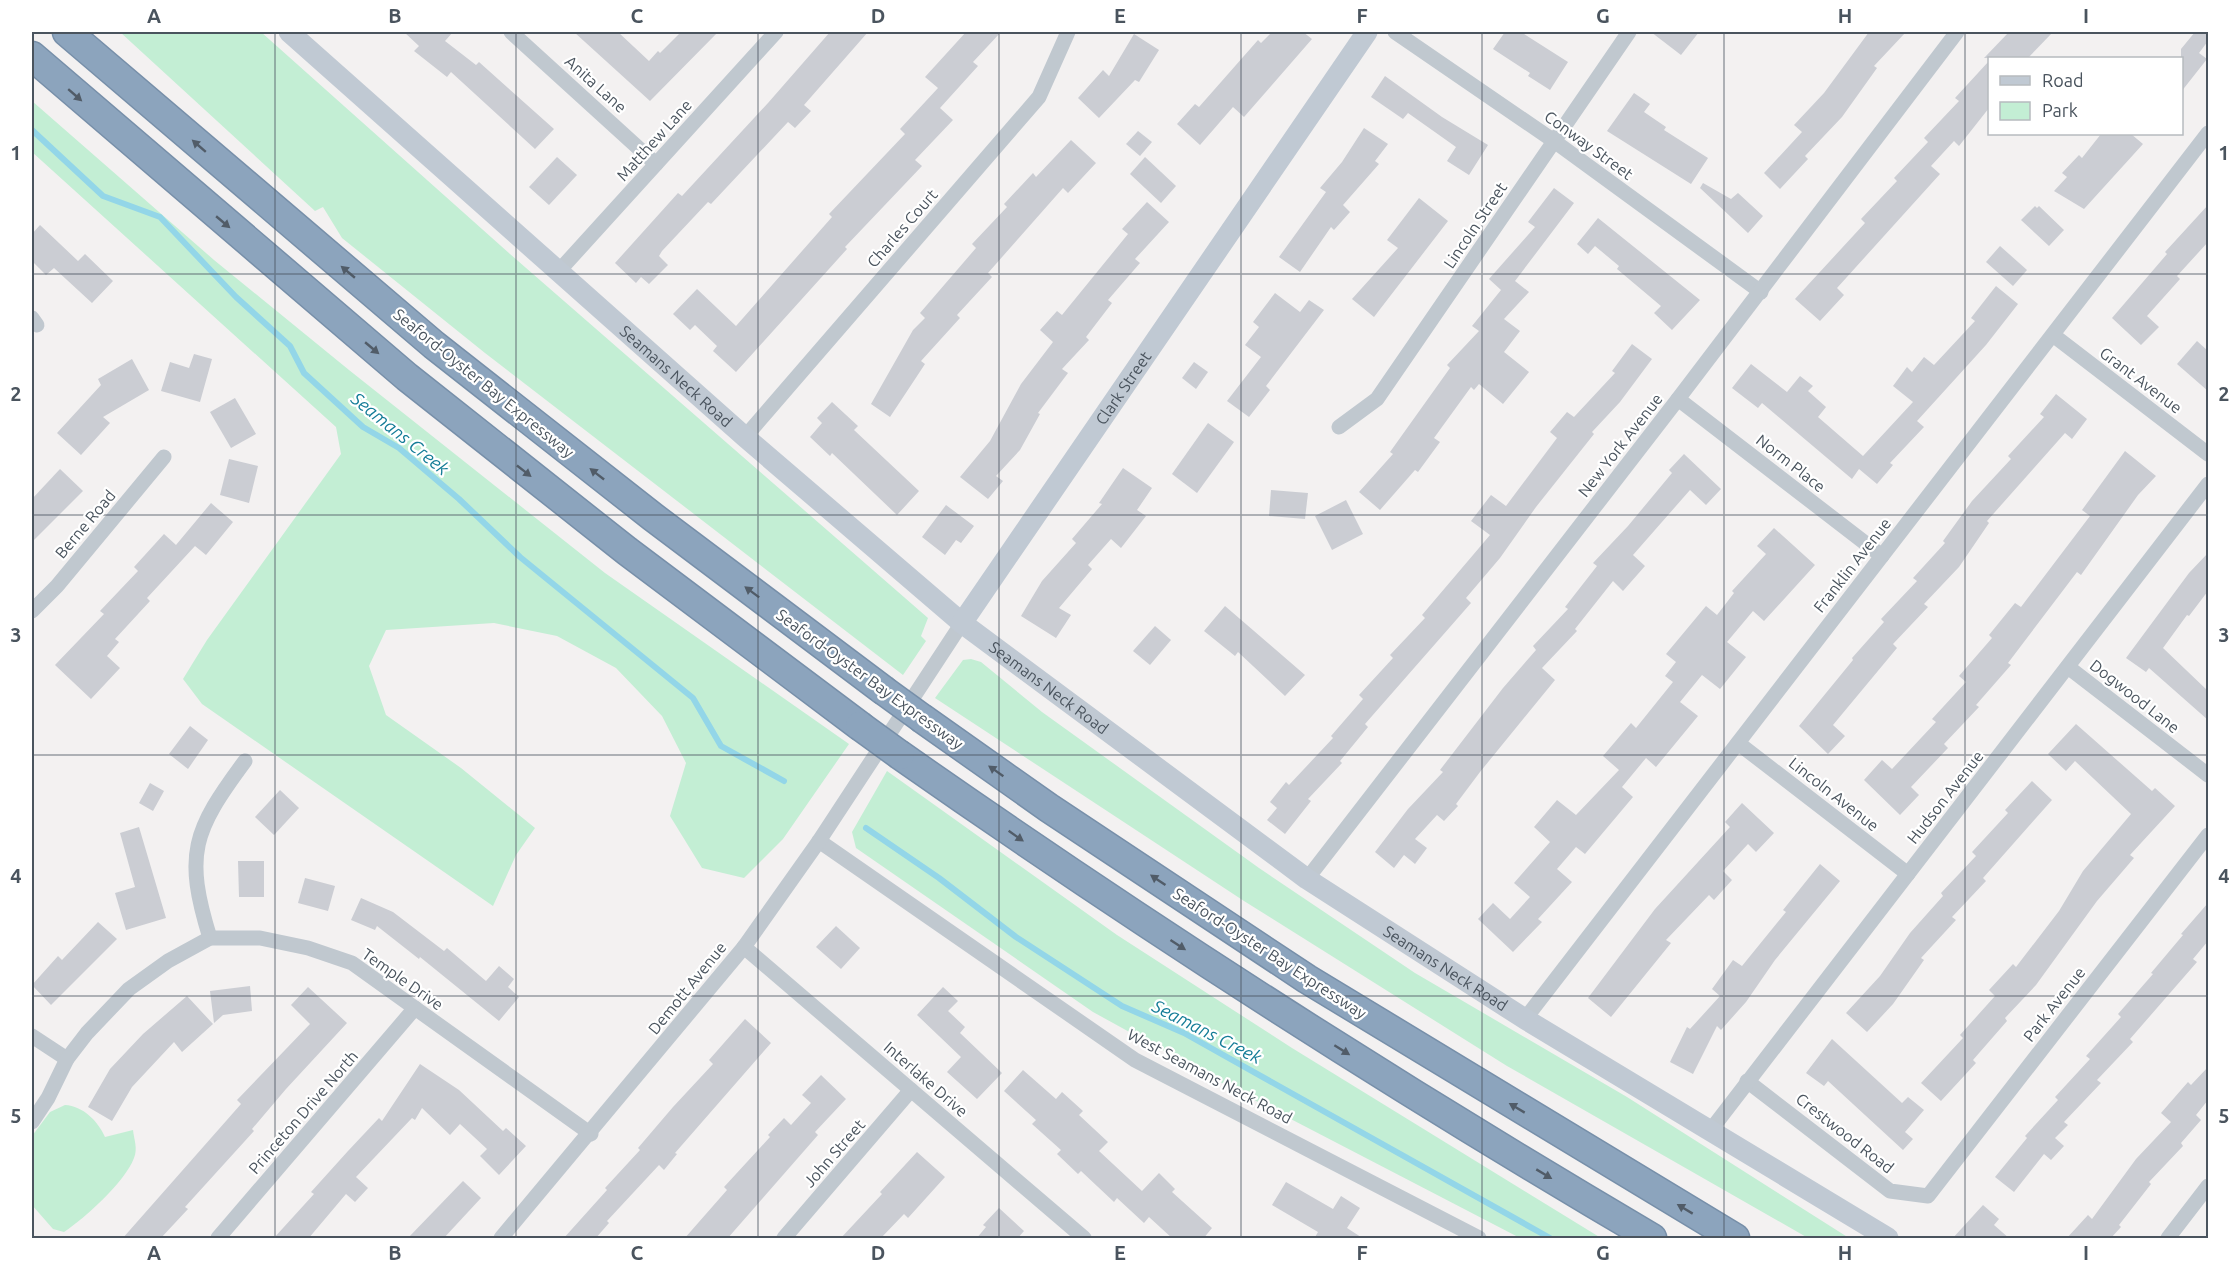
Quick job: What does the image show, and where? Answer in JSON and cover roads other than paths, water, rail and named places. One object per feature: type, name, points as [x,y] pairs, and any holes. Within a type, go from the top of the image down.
[{"type":"highway","name":"Seaford-Oyster Bay Expressway","points":[[67,32],[81,41],[434,345],[653,517],[923,719],[1049,808],[1307,979],[1735,1239]]},
{"type":"highway","points":[[32,56],[407,377],[627,551],[891,750],[1025,843],[1284,1014],[1652,1239]]},
{"type":"street","name":"Seamans Neck Road","points":[[289,32],[745,437],[962,623],[1307,879],[1525,1019],[1888,1239]]},
{"type":"street","name":"Anita Lane","points":[[511,32],[656,164]]},
{"type":"street","name":"Matthew Lane","points":[[558,272],[776,32]]},
{"type":"street","name":"Charles Court","points":[[745,437],[1039,97],[1068,32]]},
{"type":"street","name":"Clark Street","points":[[891,750],[962,623],[1367,32]]},
{"type":"street","name":"Conway Street","points":[[1395,32],[1554,141],[1761,292]]},
{"type":"street","name":"Lincoln Street","points":[[1339,427],[1377,399],[1629,32]]},
{"type":"street","name":"New York Avenue","points":[[1307,879],[1761,292],[1957,32]]},
{"type":"street","name":"Franklin Avenue","points":[[1525,1019],[2208,133]]},
{"type":"street","name":"Grant Avenue","points":[[2053,335],[2208,454]]},
{"type":"street","name":"Norm Place","points":[[1678,399],[1882,556]]},
{"type":"street","name":"Berne Road","points":[[32,611],[57,586],[164,458]]},
{"type":"street","name":"Hudson Avenue","points":[[1710,1131],[2208,484]]},
{"type":"street","name":"Dogwood Lane","points":[[2068,667],[2208,775]]},
{"type":"street","name":"Lincoln Avenue","points":[[1738,743],[1908,874]]},
{"type":"street","name":"Demott Avenue","points":[[501,1239],[591,1134],[744,947],[819,842],[891,750]]},
{"type":"street","points":[[210,938],[198,898],[194,854],[213,808],[245,761]]},
{"type":"street","name":"Park Avenue","points":[[1928,1196],[2208,835]]},
{"type":"street","name":"West Seamans Neck Road","points":[[819,842],[1135,1060],[1479,1239]]},
{"type":"street","name":"Temple Drive","points":[[32,1122],[48,1098],[67,1059],[87,1033],[129,989],[168,961],[210,938],[260,939],[308,948],[352,963],[591,1134]]},
{"type":"street","name":"Interlake Drive","points":[[744,947],[911,1090],[1075,1236]]},
{"type":"street","name":"Princeton Drive North","points":[[218,1239],[415,1008]]},
{"type":"street","points":[[32,1036],[67,1059]]},
{"type":"street","name":"Crestwood Road","points":[[1747,1080],[1890,1191],[1928,1196]]},
{"type":"street","name":"John Street","points":[[784,1239],[911,1090]]},
{"type":"street","points":[[2168,1239],[2208,1186]]},
{"type":"waterway","name":"Seamans Creek","points":[[32,130],[103,196],[160,217],[236,297],[290,346],[304,373],[363,427],[399,448],[459,499],[520,557],[693,698],[721,746],[784,781]]},
{"type":"waterway","name":"Seamans Creek","points":[[866,828],[939,878],[1016,937],[1122,1006],[1184,1033],[1550,1238]]}]
